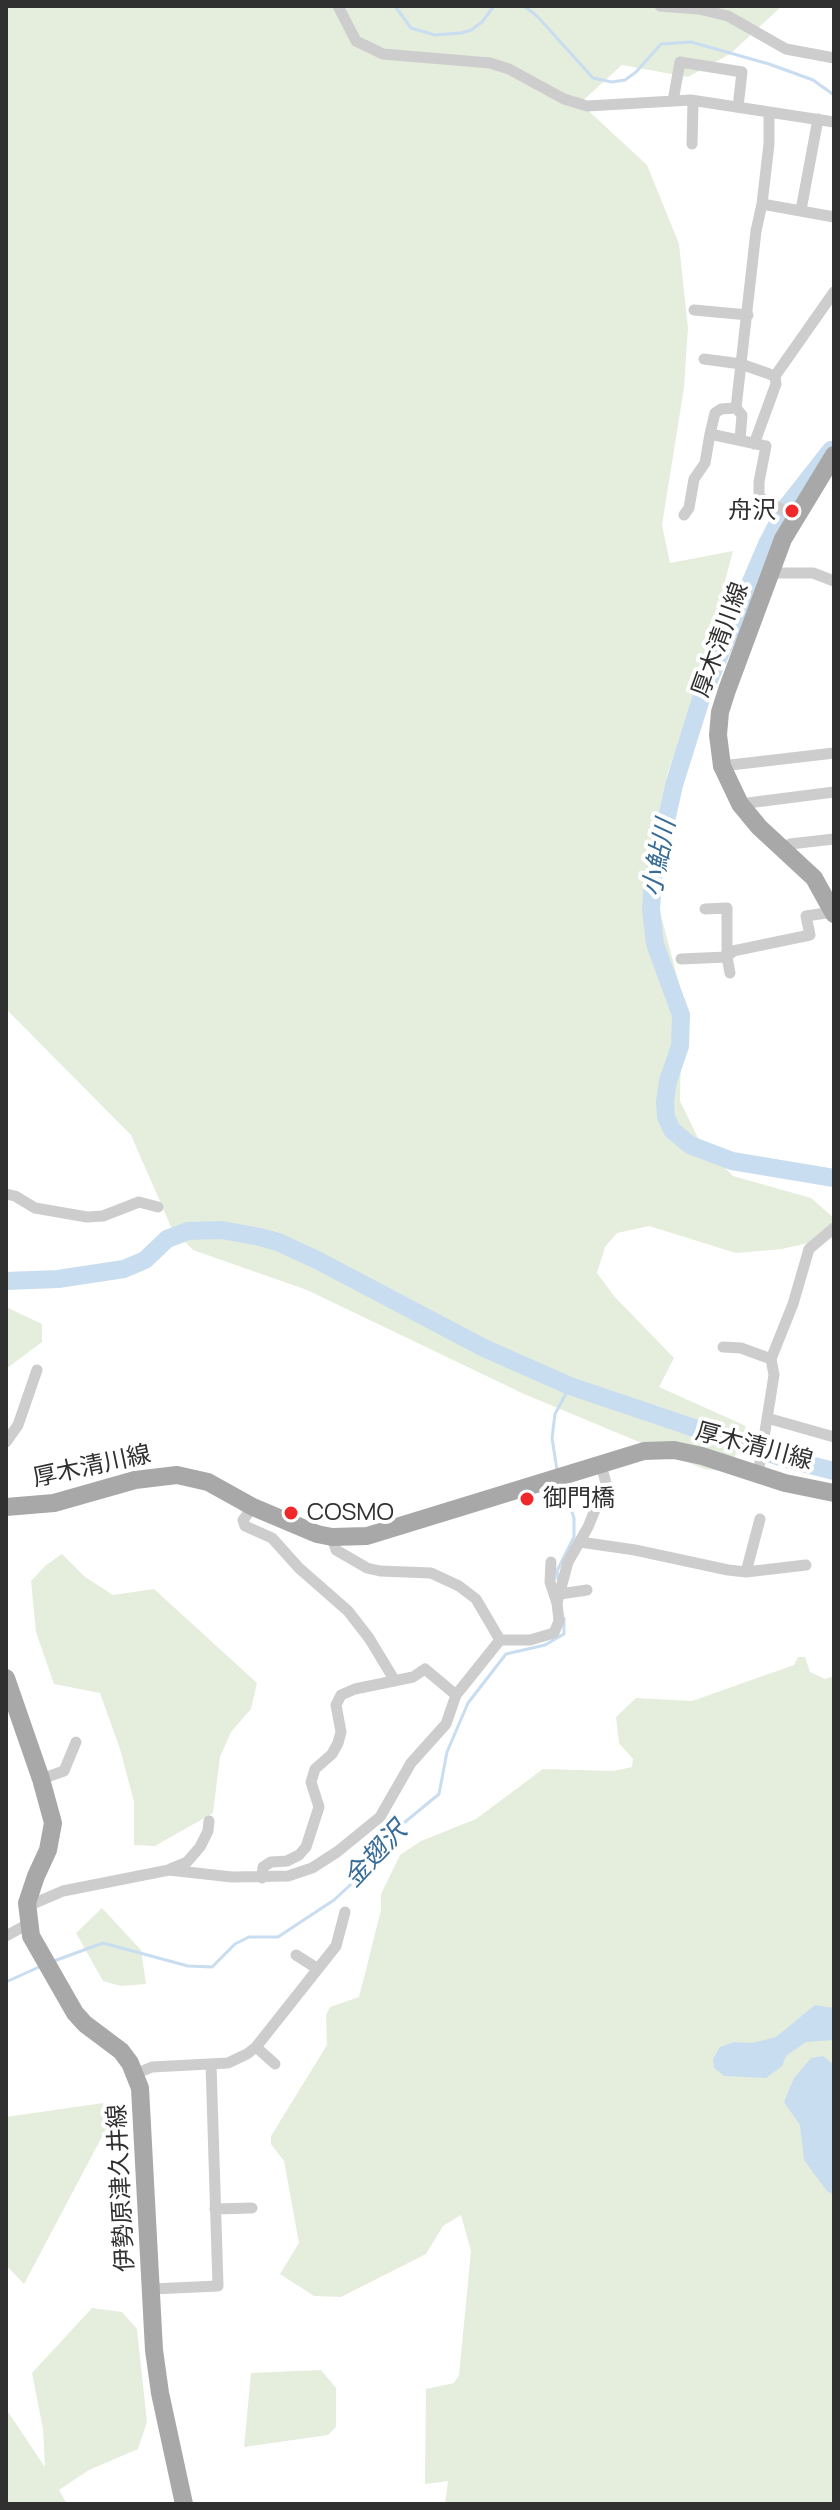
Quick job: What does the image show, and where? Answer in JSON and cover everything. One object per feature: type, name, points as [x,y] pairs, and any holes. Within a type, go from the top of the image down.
[{"type":"main road","name":"厚木清川線","points":[[834,455],[792,514],[720,712],[718,735],[722,766],[740,804],[759,827],[828,887],[834,913]]},
{"type":"main road","name":"厚木清川線","points":[[6,1507],[54,1503],[135,1480],[177,1475],[208,1482],[294,1526],[332,1537],[382,1533],[644,1451],[674,1450],[760,1467],[834,1493]]},
{"type":"main road","name":"伊勢原津久井線","points":[[6,1678],[51,1809],[51,1839],[27,1903],[31,1936],[75,2013],[121,2051],[135,2074],[143,2106],[154,2350],[184,2504]]},
{"type":"street","points":[[338,6],[356,41],[383,54],[490,63],[509,69],[564,99],[587,106],[693,101],[827,121],[801,210]]},
{"type":"street","points":[[660,6],[699,9],[728,16],[786,49],[834,58]]},
{"type":"street","points":[[673,101],[680,62],[742,72],[738,107]]},
{"type":"street","points":[[692,144],[693,101]]},
{"type":"street","points":[[740,440],[742,415],[736,408],[769,144],[769,112]]},
{"type":"street","points":[[762,204],[834,217]]},
{"type":"street","points":[[754,444],[776,384],[775,376],[834,292]]},
{"type":"street","points":[[694,310],[748,315]]},
{"type":"street","points":[[704,359],[741,364],[775,376]]},
{"type":"street","points":[[684,515],[689,508],[694,479],[705,463],[715,413],[721,409],[736,408]]},
{"type":"street","points":[[710,434],[766,446],[759,497],[792,514]]},
{"type":"street","points":[[771,573],[813,573],[834,581]]},
{"type":"street","points":[[722,766],[834,753]]},
{"type":"street","points":[[740,804],[834,792]]},
{"type":"street","points":[[784,849],[790,844],[834,839]]},
{"type":"street","points":[[705,909],[727,908],[730,973]]},
{"type":"street","points":[[681,959],[727,957],[733,951],[810,935],[806,916],[834,913]]},
{"type":"street","points":[[6,1194],[18,1197],[35,1208],[87,1217],[112,1214],[139,1202],[158,1207]]},
{"type":"street","points":[[760,1467],[774,1375],[771,1359],[793,1304],[809,1249],[834,1228]]},
{"type":"street","points":[[723,1347],[741,1348],[771,1359]]},
{"type":"street","points":[[6,1442],[18,1425],[37,1370]]},
{"type":"street","points":[[767,1420],[834,1437]]},
{"type":"street","points":[[500,1640],[530,1640],[554,1633],[559,1621],[559,1598],[568,1562],[606,1483],[601,1465]]},
{"type":"street","points":[[253,1507],[243,1520],[245,1526],[272,1538],[299,1568],[348,1611],[395,1681]]},
{"type":"street","points":[[746,1572],[760,1519]]},
{"type":"street","points":[[332,1537],[336,1550],[367,1568],[431,1573],[459,1586],[476,1599],[500,1640]]},
{"type":"street","points":[[580,1542],[746,1572],[806,1565]]},
{"type":"street","points":[[551,1562],[550,1582],[559,1598]]},
{"type":"street","points":[[559,1598],[587,1590]]},
{"type":"street","points":[[27,1903],[35,1903],[63,1891],[169,1870],[262,1878],[288,1876],[312,1868],[380,1817],[411,1763],[446,1724],[456,1695],[500,1640]]},
{"type":"street","points":[[262,1878],[263,1867],[271,1862],[287,1861],[306,1847],[319,1807],[311,1782],[315,1769],[332,1754],[338,1743],[341,1732],[336,1705],[341,1695],[355,1689],[413,1677],[425,1669],[456,1695]]},
{"type":"street","points":[[41,1779],[64,1771],[76,1742]]},
{"type":"street","points":[[169,1870],[174,1865],[187,1862],[200,1847],[209,1821]]},
{"type":"street","points":[[135,2074],[152,2067],[228,2063],[256,2047],[336,1946],[345,1912]]},
{"type":"street","points":[[6,1936],[28,1924]]},
{"type":"street","points":[[296,1955],[318,1969]]},
{"type":"street","points":[[256,2047],[275,2064]]},
{"type":"street","points":[[152,2289],[218,2286],[211,2064]]},
{"type":"street","points":[[215,2209],[252,2208]]},
{"type":"green space","points":[[6,6],[782,6],[730,54],[688,77],[622,65],[580,103],[647,165],[679,244],[688,328],[684,388],[662,525],[670,563],[733,551],[694,698],[668,772],[649,870],[682,995],[680,1101],[701,1144],[733,1176],[811,1198],[834,1218],[834,1237],[782,1249],[736,1253],[649,1226],[617,1233],[605,1247],[597,1273],[614,1296],[674,1358],[659,1387],[746,1426],[729,1472],[704,1469],[524,1394],[307,1290],[193,1250],[172,1229],[131,1135],[6,1009]]},
{"type":"green space","points":[[6,1307],[42,1324],[42,1342],[6,1369]]},
{"type":"green space","points":[[62,1554],[85,1577],[113,1595],[154,1589],[257,1683],[251,1709],[231,1732],[220,1757],[213,1813],[155,1846],[134,1845],[134,1802],[120,1749],[100,1693],[54,1684],[36,1632],[31,1581]]},
{"type":"green space","points":[[798,1657],[805,1657],[810,1672],[825,1679],[834,1676],[834,2504],[445,2504],[448,2481],[425,2484],[426,2389],[454,2383],[459,2375],[471,2251],[461,2215],[443,2226],[426,2254],[341,2297],[314,2296],[280,2274],[299,2243],[284,2161],[271,2144],[271,2136],[327,2045],[326,2015],[330,2007],[359,1997],[381,1910],[381,1894],[400,1855],[421,1841],[476,1819],[543,1769],[614,1771],[632,1767],[633,1759],[619,1743],[616,1717],[636,1698],[692,1701],[794,1665]]},
{"type":"green space","points":[[102,1908],[141,1950],[146,1984],[121,1986],[103,1981],[76,1933]]},
{"type":"green space","points":[[103,2103],[113,2116],[24,2284],[6,2265],[6,2117]]},
{"type":"green space","points":[[92,2308],[122,2312],[137,2329],[147,2422],[138,2449],[89,2470],[59,2490],[67,2504],[6,2504],[6,2409],[45,2467],[43,2429],[32,2373]]},
{"type":"green space","points":[[321,2370],[336,2388],[336,2427],[328,2435],[244,2447],[251,2373]]},
{"type":"water","points":[[815,2005],[834,2008],[834,2040],[806,2042],[786,2056],[782,2066],[766,2078],[724,2076],[714,2068],[713,2059],[720,2047],[734,2042],[752,2043],[776,2037]]},
{"type":"water","points":[[823,2056],[834,2065],[834,2195],[827,2191],[804,2160],[800,2125],[784,2102],[794,2078],[811,2058]]},
{"type":"waterway","points":[[395,6],[411,28],[435,35],[471,30],[482,22],[494,6]]},
{"type":"waterway","points":[[524,6],[537,16],[593,78],[612,82],[625,80],[661,44],[691,42],[813,80],[834,95]]},
{"type":"waterway","name":"小鮎川","points":[[831,450],[787,506],[767,544],[701,699],[674,785],[653,879],[651,909],[655,944],[681,1015],[680,1046],[668,1081],[665,1102],[666,1117],[672,1130],[690,1145],[732,1161],[834,1178]]},
{"type":"waterway","name":"小鮎川","points":[[6,1281],[58,1279],[124,1269],[145,1260],[167,1239],[188,1231],[222,1230],[260,1237],[317,1260],[484,1348],[570,1386],[786,1459],[834,1471]]},
{"type":"waterway","name":"金翅沢","points":[[557,1470],[552,1438],[555,1414],[570,1386]]},
{"type":"waterway","name":"金翅沢","points":[[558,1579],[557,1571],[574,1537],[574,1518],[563,1485]]},
{"type":"waterway","name":"金翅沢","points":[[54,1961],[103,1943],[188,1966],[212,1967],[235,1944],[249,1937],[278,1937],[334,1900],[361,1875],[388,1836],[439,1794],[447,1752],[468,1703],[506,1654],[545,1645],[564,1634],[564,1618]]},
{"type":"waterway","name":"金翅沢","points":[[6,1982],[39,1967]]},
{"type":"place","name":"舟沢","points":[[792,511]]},
{"type":"place","name":"御門橋","points":[[527,1499]]},
{"type":"place","name":"COSMO","points":[[291,1513]]}]
